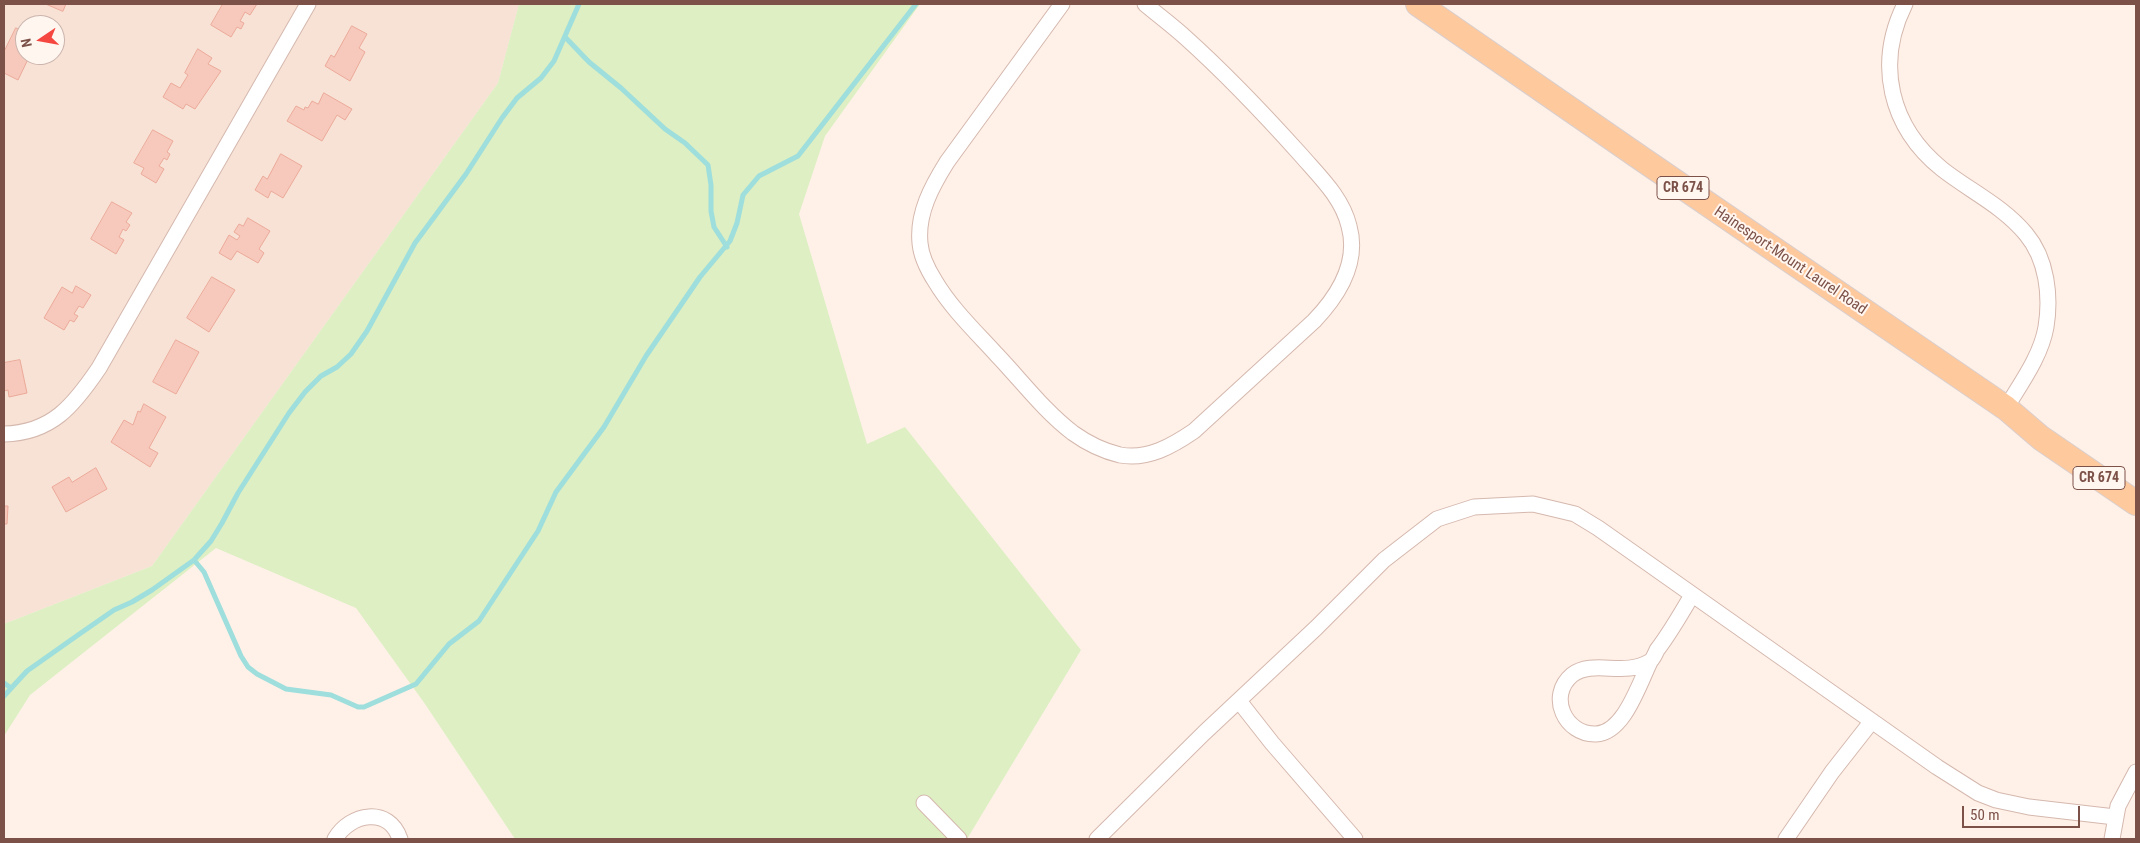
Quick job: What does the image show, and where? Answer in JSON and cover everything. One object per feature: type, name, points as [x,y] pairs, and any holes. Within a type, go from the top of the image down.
[{"type":"main road","name":"Hainesport-Mount Laurel Road","points":[[1418,4],[2006,408],[2041,438],[2136,503]]},
{"type":"street","points":[[4,434],[17,434],[37,429],[55,420],[71,406],[86,388],[308,4]]},
{"type":"street","points":[[1062,4],[947,162],[935,182],[920,223],[920,244],[925,263],[935,282],[949,300],[979,336],[1057,418],[1087,443],[1122,455],[1140,456],[1177,443],[1194,431],[1314,321],[1330,304],[1342,286],[1349,267],[1352,247],[1350,226],[1342,208],[1326,184],[1236,85],[1186,38],[1145,4]]},
{"type":"street","points":[[1905,4],[1899,16],[1892,40],[1889,65],[1898,113],[1910,135],[1924,153],[1948,174],[1997,208],[2027,235],[2044,271],[2048,290],[2046,328],[2034,360],[2006,408]]},
{"type":"street","points":[[1097,839],[1384,560],[1411,538],[1441,517],[1474,507],[1533,504],[1575,514],[1621,543],[1692,596],[1955,780],[1988,797],[2030,807],[2115,817]]},
{"type":"street","points":[[1650,662],[1623,670],[1591,667],[1580,670],[1564,684],[1560,706],[1564,716],[1574,728],[1590,734],[1601,734],[1611,730],[1623,717],[1650,662],[1692,596]]},
{"type":"street","points":[[1239,701],[1272,744],[1354,839]]},
{"type":"street","points":[[1786,839],[1832,772],[1872,722]]},
{"type":"street","points":[[2112,839],[2115,817],[2122,796],[2136,772]]},
{"type":"street","points":[[924,803],[960,839]]},
{"type":"street","points":[[336,839],[340,830],[347,824],[356,819],[366,817],[378,818],[389,823],[398,832],[400,839]]},
{"type":"shaded area","points":[[4,4],[519,4],[498,83],[152,566],[4,624]]},
{"type":"green space","points":[[519,4],[920,4],[825,136],[799,214],[867,444],[905,427],[1081,650],[967,839],[515,839],[425,704],[356,608],[216,548],[30,695],[4,736],[4,624],[152,566],[498,83]]},
{"type":"building","points":[[46,4],[66,4],[63,11]]},
{"type":"building","points":[[223,4],[257,4],[250,15],[245,12],[240,21],[244,23],[241,29],[237,27],[231,37],[211,25]]},
{"type":"building","points":[[352,26],[367,34],[359,48],[365,52],[350,81],[325,66],[331,55],[334,57]]},
{"type":"building","points":[[15,30],[15,65],[25,65],[18,80],[4,73],[4,52]]},
{"type":"building","points":[[198,49],[212,58],[208,64],[221,71],[195,109],[186,104],[183,109],[163,97],[171,83],[180,88],[188,75],[185,73]]},
{"type":"building","points":[[324,93],[352,109],[345,120],[337,115],[322,141],[287,121],[296,106],[304,110],[305,107],[308,108],[312,101],[318,104]]},
{"type":"building","points":[[153,130],[173,141],[167,152],[170,154],[167,160],[164,158],[159,166],[164,169],[156,183],[141,174],[144,168],[134,163]]},
{"type":"building","points":[[281,154],[302,166],[283,198],[271,191],[268,198],[255,190],[263,176],[267,179]]},
{"type":"building","points":[[112,202],[132,213],[126,222],[130,225],[126,231],[123,229],[119,237],[124,240],[116,254],[91,239]]},
{"type":"building","points":[[248,218],[270,231],[259,249],[264,253],[258,263],[237,251],[231,260],[219,253],[229,235],[237,240],[240,236],[234,232],[239,224],[243,226]]},
{"type":"building","points":[[212,277],[235,290],[209,332],[187,318]]},
{"type":"building","points":[[76,286],[91,295],[83,308],[79,306],[74,314],[78,316],[74,322],[70,320],[64,330],[44,318],[62,287],[72,293]]},
{"type":"building","points":[[176,340],[199,352],[176,394],[153,382]]},
{"type":"building","points":[[20,360],[27,393],[9,397],[8,390],[4,391],[4,363]]},
{"type":"building","points":[[144,404],[166,417],[149,448],[158,453],[150,467],[111,442],[124,420],[133,425],[138,411],[140,412]]},
{"type":"building","points":[[96,468],[107,489],[66,512],[52,487],[69,477],[72,482]]},
{"type":"building","points":[[4,506],[8,506],[7,524],[4,524]]},
{"type":"waterway","points":[[4,696],[27,671],[114,610],[152,590],[194,560],[211,541],[238,493],[289,413],[305,392],[321,376],[337,367],[351,354],[367,331],[415,243],[466,174],[517,98],[541,78],[554,61],[579,4]]},
{"type":"waterway","points":[[194,560],[204,572],[241,656],[248,667],[257,674],[286,689],[331,695],[358,707],[364,707],[416,684],[449,644],[479,621],[538,531],[556,492],[604,427],[646,356],[700,277],[730,241],[737,223],[743,195],[759,176],[798,156],[916,4]]},
{"type":"waterway","points":[[565,37],[589,62],[621,88],[665,129],[685,143],[708,165],[714,227],[727,247]]},
{"type":"waterway","points":[[4,683],[11,688]]}]
